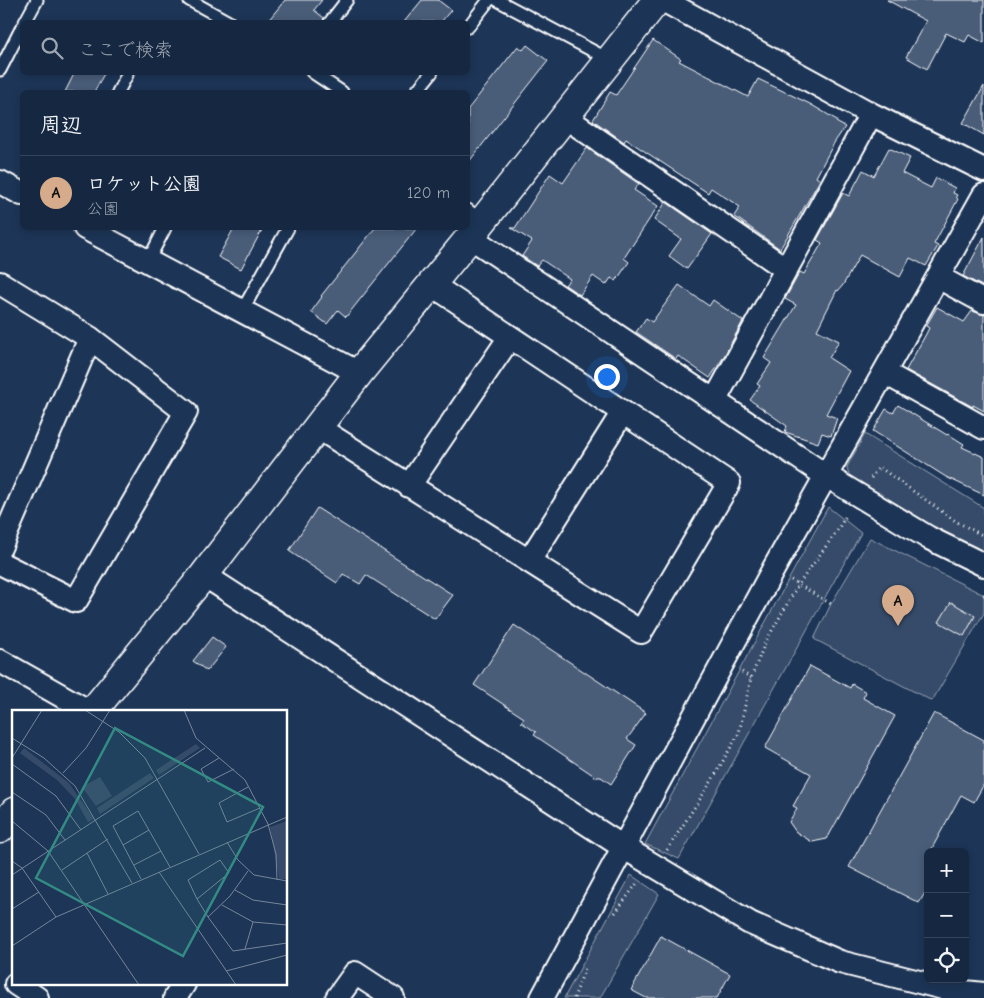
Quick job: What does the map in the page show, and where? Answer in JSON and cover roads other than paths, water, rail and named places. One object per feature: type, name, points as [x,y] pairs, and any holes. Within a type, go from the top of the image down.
[{"type":"street","points":[[657,0],[565,117],[470,220],[716,400],[825,475],[928,538],[984,565]]},
{"type":"street","points":[[663,0],[871,114],[984,170]]},
{"type":"street","points":[[716,400],[871,114]]},
{"type":"street","points":[[565,117],[786,268]]},
{"type":"street","points":[[0,182],[20,193]]},
{"type":"street","points":[[542,998],[825,475],[885,373],[984,194]]},
{"type":"street","points":[[89,230],[359,373]]},
{"type":"street","points":[[93,710],[204,574],[359,373],[431,284],[464,230]]},
{"type":"street","points":[[938,277],[984,302]]},
{"type":"street","points":[[0,283],[90,338],[186,412],[76,601],[0,563]]},
{"type":"street","points":[[317,427],[640,632],[729,483],[431,284]]},
{"type":"street","points":[[410,486],[510,337]]},
{"type":"street","points":[[0,548],[90,338]]},
{"type":"street","points":[[885,373],[984,428]]},
{"type":"street","points":[[529,561],[623,412]]},
{"type":"street","points":[[204,574],[623,847],[750,923],[840,962],[955,991],[984,994]]},
{"type":"street","points":[[0,661],[87,710]]},
{"type":"street","points":[[0,829],[12,814]]},
{"type":"street","points":[[337,998],[355,972],[393,998]]},
{"type":"street","points":[[18,986],[36,998]]},
{"type":"street","points":[[175,998],[183,986]]},
{"type":"lane","points":[[26,20],[37,0]]},
{"type":"lane","points":[[189,0],[225,20]]},
{"type":"lane","points":[[332,20],[348,0]]},
{"type":"lane","points":[[470,25],[489,0]]},
{"type":"lane","points":[[497,0],[610,60]]},
{"type":"lane","points":[[0,70],[20,31]]},
{"type":"lane","points":[[119,90],[127,75]]},
{"type":"lane","points":[[316,75],[339,90]]},
{"type":"lane","points":[[418,90],[430,75]]},
{"type":"lane","points":[[148,261],[164,230]]},
{"type":"lane","points":[[242,311],[287,230]]},
{"type":"place","name":"ロケット公園","points":[[898,626]]}]
